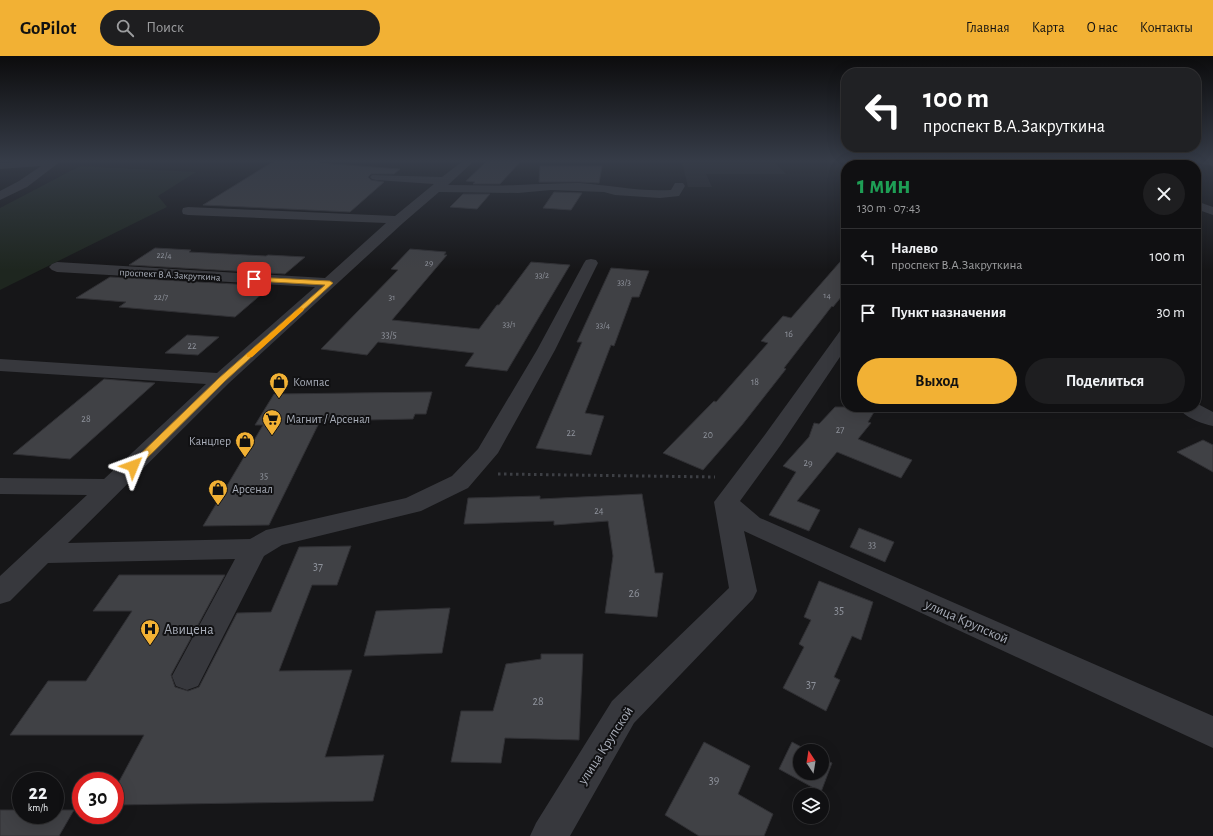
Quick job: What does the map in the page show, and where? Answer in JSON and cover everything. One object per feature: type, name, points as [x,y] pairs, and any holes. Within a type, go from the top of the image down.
[{"type":"street","points":[[0,593],[222,379],[424,197]]},
{"type":"street","points":[[1201,207],[1213,211]]},
{"type":"street","points":[[188,211],[398,220]]},
{"type":"street","points":[[42,553],[254,549],[275,537],[412,506],[460,482],[487,453],[546,350],[592,263]]},
{"type":"street","name":"проспект В.А.Закруткина","points":[[57,267],[330,283]]},
{"type":"street","points":[[734,492],[772,441],[841,342]]},
{"type":"street","points":[[0,365],[222,379]]},
{"type":"street","points":[[1198,412],[1213,420]]},
{"type":"street","points":[[0,486],[111,487]]},
{"type":"street","name":"улица Крупской","points":[[734,492],[751,524],[1213,732]]},
{"type":"street","name":"улица Крупской","points":[[549,836],[623,712],[743,591],[734,492]]},
{"type":"street","points":[[187,676],[254,549]]},
{"type":"path","points":[[468,474],[710,476],[734,492]]},
{"type":"shaded area","points":[[20,197],[159,197],[167,207],[0,290],[0,208]]},
{"type":"building","points":[[215,197],[367,197],[350,212],[203,205]]},
{"type":"building","points":[[460,197],[487,197],[477,209],[450,207]]},
{"type":"building","points":[[550,197],[579,197],[571,210],[543,208]]},
{"type":"building","points":[[155,248],[191,250],[189,252],[305,257],[285,274],[129,265]]},
{"type":"building","points":[[410,249],[446,252],[444,255],[447,255],[392,320],[479,329],[531,262],[570,265],[507,371],[465,366],[474,353],[378,342],[367,355],[321,349],[398,270],[391,269]]},
{"type":"building","points":[[841,261],[841,297],[833,307],[832,306],[784,368],[786,369],[742,425],[703,470],[663,453],[714,401],[716,402],[768,343],[761,341],[783,316],[791,318]]},
{"type":"building","points":[[611,268],[649,271],[639,297],[632,297],[614,346],[611,345],[585,413],[604,416],[591,455],[536,448],[582,342],[577,342]]},
{"type":"building","points":[[110,277],[271,286],[235,317],[119,307],[126,302],[76,298]]},
{"type":"building","points":[[187,335],[219,337],[198,355],[165,353]]},
{"type":"building","points":[[104,379],[155,383],[70,459],[13,454]]},
{"type":"building","points":[[432,392],[426,414],[415,414],[413,419],[320,421],[269,525],[203,526],[263,425],[255,425],[274,394]]},
{"type":"building","points":[[835,407],[841,407],[841,412],[874,412],[868,422],[871,423],[858,439],[912,460],[901,478],[837,452],[797,501],[820,510],[809,531],[769,515],[796,472],[783,466],[809,437],[814,423],[819,424]]},
{"type":"building","points":[[1203,440],[1213,445],[1213,472],[1177,452]]},
{"type":"building","points":[[642,494],[655,573],[663,573],[657,617],[605,613],[613,556],[608,521],[554,525],[554,521],[464,524],[468,498],[540,496],[540,499]]},
{"type":"building","points":[[859,528],[894,542],[885,562],[850,547]]},
{"type":"building","points":[[351,546],[337,585],[312,585],[279,671],[352,670],[325,757],[384,755],[373,801],[124,805],[124,772],[144,735],[10,735],[48,681],[86,681],[132,611],[93,611],[119,575],[225,575],[171,675],[175,687],[188,691],[199,687],[237,613],[271,612],[299,547]]},
{"type":"building","points":[[819,581],[873,602],[861,640],[852,636],[834,677],[840,680],[826,711],[783,688],[804,647],[799,644],[811,620],[804,617]]},
{"type":"building","points":[[450,608],[442,653],[364,656],[376,611]]},
{"type":"building","points":[[541,654],[583,654],[579,740],[505,738],[501,763],[451,762],[461,711],[493,711],[506,664],[541,659]]},
{"type":"building","points":[[704,742],[750,766],[738,794],[773,814],[764,836],[699,836],[665,815]]},
{"type":"building","points":[[792,742],[796,744],[793,744],[793,777],[779,769]]},
{"type":"building","points":[[829,762],[832,763],[829,771]]},
{"type":"building","points":[[799,780],[826,780],[823,788],[814,788]]},
{"type":"building","points":[[0,810],[12,810],[12,824],[64,824],[64,810],[72,810],[72,813],[59,836],[0,836]]},
{"type":"slow traffic","points":[[249,355],[301,309]]},
{"type":"place","name":"Компас","points":[[279,399]]},
{"type":"place","name":"Магнит / Арсенал","points":[[272,436]]},
{"type":"place","name":"Канцлер","points":[[245,458]]},
{"type":"place","name":"Арсенал","points":[[218,506]]},
{"type":"place","name":"Авицена","points":[[150,646]]},
{"type":"route","points":[[133,466],[222,379],[330,283],[254,279]]}]
